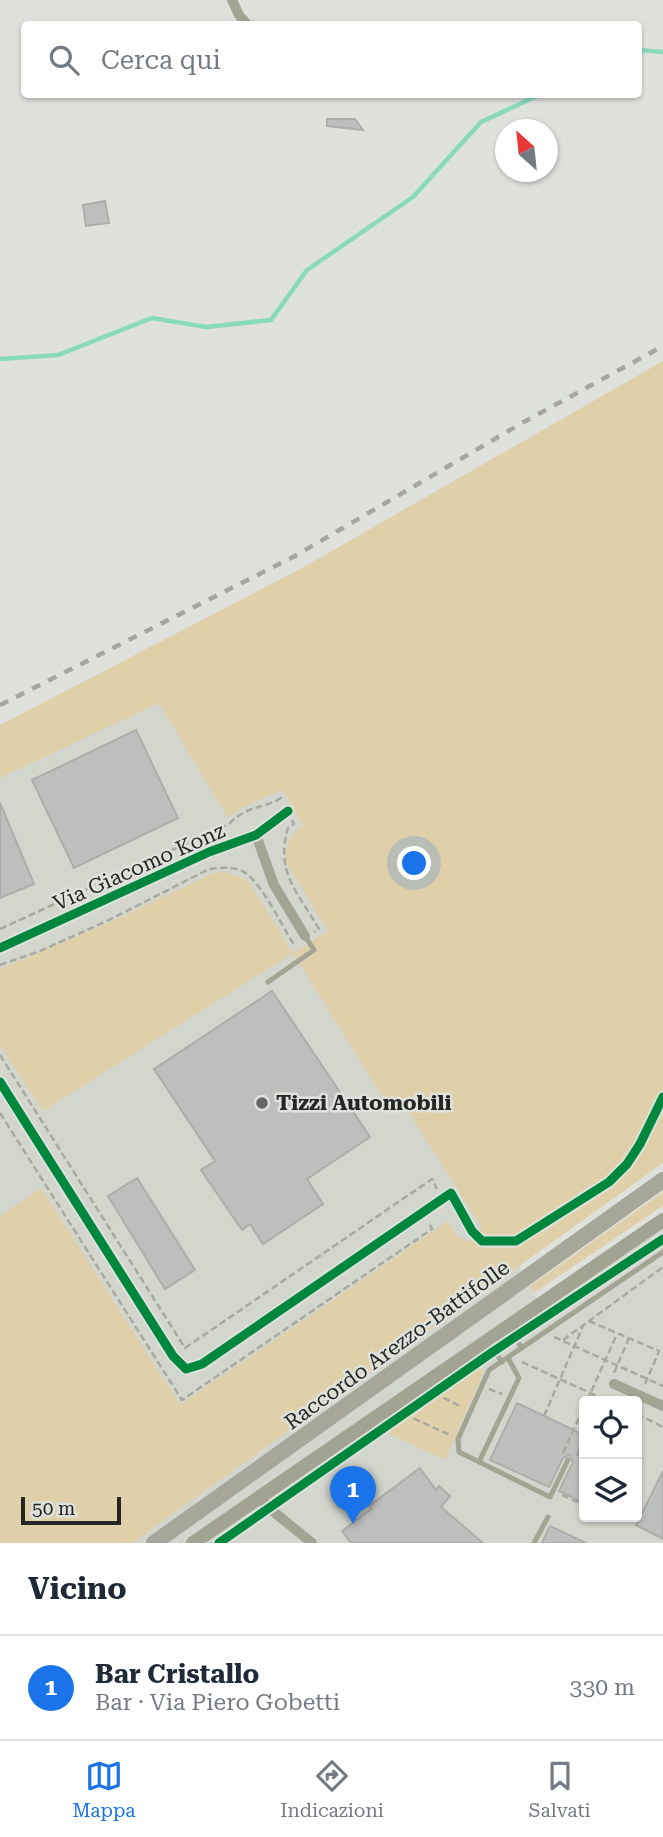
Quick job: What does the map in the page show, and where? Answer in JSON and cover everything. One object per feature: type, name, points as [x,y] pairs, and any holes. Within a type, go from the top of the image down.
[{"type":"main road","name":"Raccordo Arezzo-Battifolle","points":[[154,1543],[663,1180]]},
{"type":"main road","points":[[193,1543],[663,1220]]},
{"type":"street","points":[[232,0],[244,21]]},
{"type":"street","name":"Via Giacomo Konz","points":[[0,948],[209,852],[256,835],[288,811]]},
{"type":"street","points":[[256,835],[274,885],[305,936]]},
{"type":"street","points":[[0,1082],[173,1356],[186,1369],[202,1364],[451,1193],[472,1231],[482,1241],[516,1241],[609,1182],[633,1154],[663,1097]]},
{"type":"street","points":[[611,1383],[639,1396]]},
{"type":"street","points":[[642,1397],[663,1406]]},
{"type":"street","points":[[260,1497],[269,1508],[312,1543]]},
{"type":"lane","points":[[268,982],[314,950],[305,936]]},
{"type":"lane","points":[[568,1460],[550,1497],[459,1452],[458,1439],[489,1370],[663,1252]]},
{"type":"lane","points":[[506,1326],[522,1348]]},
{"type":"lane","points":[[479,1462],[519,1378],[487,1339]]},
{"type":"lane","points":[[534,1543],[548,1517]]},
{"type":"path","points":[[0,929],[229,824],[252,806],[267,806],[281,798],[294,824],[288,828],[283,845],[283,868],[320,929],[293,943],[255,883],[244,872],[228,867],[209,869],[98,925],[40,951],[0,965]]},
{"type":"path","points":[[0,1055],[186,1348],[432,1178],[442,1197]]},
{"type":"path","points":[[0,1113],[182,1400],[432,1229],[426,1218]]},
{"type":"path","points":[[563,1340],[663,1267]]},
{"type":"path","points":[[589,1321],[659,1351],[639,1396]]},
{"type":"path","points":[[544,1416],[584,1325]]},
{"type":"path","points":[[591,1394],[617,1333]]},
{"type":"path","points":[[554,1337],[663,1386]]},
{"type":"path","points":[[604,1396],[629,1338]]},
{"type":"path","points":[[519,1361],[595,1396]]},
{"type":"path","points":[[424,1400],[444,1386]]},
{"type":"path","points":[[483,1386],[510,1397]]},
{"type":"path","points":[[434,1393],[471,1411]]},
{"type":"path","points":[[394,1420],[414,1407]]},
{"type":"path","points":[[404,1414],[458,1439]]},
{"type":"path","points":[[642,1417],[663,1427]]},
{"type":"path","points":[[561,1456],[579,1418]]},
{"type":"path","points":[[559,1494],[579,1504]]},
{"type":"shaded area","points":[[663,361],[663,1163],[132,1543],[0,1543],[0,1216],[41,1188],[180,1405],[448,1221],[456,1235],[469,1242],[481,1226],[399,1097],[386,1102],[293,953],[328,931],[286,862],[289,841],[303,825],[283,790],[239,809],[228,818],[159,703],[0,778],[0,725],[302,568]]},
{"type":"shaded area","points":[[180,634],[283,789],[303,826],[540,1303],[663,1220],[663,1543],[0,1543],[0,725]]},
{"type":"shaded area","points":[[226,872],[247,880],[293,953],[43,1111],[0,1045],[0,969],[113,921],[213,873]]},
{"type":"shaded area","points":[[663,1192],[663,1206],[534,1293],[530,1286]]},
{"type":"shaded area","points":[[479,1368],[484,1371],[445,1460],[385,1432]]},
{"type":"building","points":[[327,119],[355,119],[363,130],[327,126]]},
{"type":"building","points":[[105,201],[109,223],[86,226],[83,205]]},
{"type":"building","points":[[136,730],[178,818],[74,868],[32,780]]},
{"type":"building","points":[[0,803],[34,884],[0,898]]},
{"type":"building","name":"Tizzi Automobili","points":[[272,991],[370,1137],[307,1179],[323,1204],[263,1244],[250,1224],[242,1230],[201,1170],[215,1161],[154,1069]]},
{"type":"building","points":[[137,1178],[195,1270],[165,1289],[108,1196]]},
{"type":"building","points":[[517,1403],[579,1433],[579,1501],[559,1491],[573,1462],[570,1455],[563,1458],[549,1487],[490,1460]]},
{"type":"building","points":[[420,1468],[436,1490],[439,1486],[450,1496],[441,1507],[483,1543],[351,1543],[342,1531],[371,1509],[369,1506]]},
{"type":"building","points":[[663,1471],[663,1539],[636,1525],[642,1522],[642,1513]]},
{"type":"building","points":[[550,1526],[586,1543],[542,1543]]},
{"type":"waterway","points":[[642,50],[663,52]]},
{"type":"waterway","points":[[0,359],[58,355],[152,318],[206,327],[271,320],[307,270],[413,197],[481,122],[532,98]]},
{"type":"railway","points":[[0,705],[295,556],[522,423],[663,346]]},
{"type":"cycle path","points":[[0,948],[209,852],[256,835],[288,811]]},
{"type":"cycle path","points":[[0,1082],[173,1356],[186,1369],[202,1364],[451,1193],[472,1231],[482,1241],[516,1241],[609,1182],[627,1164],[640,1144],[663,1097]]},
{"type":"cycle path","points":[[219,1543],[494,1351],[663,1239]]},
{"type":"place","name":"Tizzi Automobili","points":[[262,1103]]},
{"type":"place","name":"Bar Cristallo","points":[[353,1524]]}]
